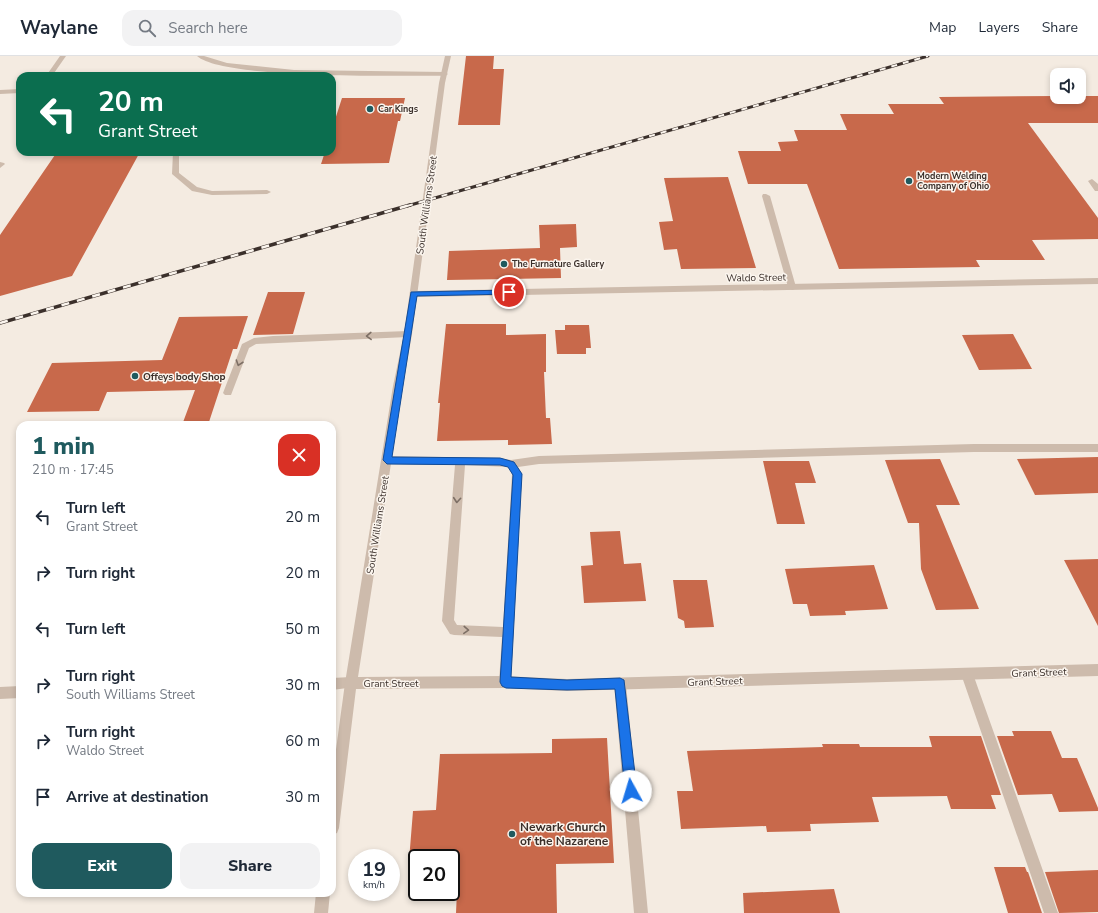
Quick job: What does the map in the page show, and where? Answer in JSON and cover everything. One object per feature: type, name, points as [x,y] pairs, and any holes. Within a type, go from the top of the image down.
[{"type":"street","points":[[52,72],[62,56]]},
{"type":"street","points":[[200,56],[207,61],[256,69],[323,72]]},
{"type":"street","name":"South Williams Street","points":[[336,797],[351,683],[398,386],[408,334],[444,74],[448,56]]},
{"type":"street","points":[[252,72],[256,69]]},
{"type":"street","points":[[336,73],[444,74]]},
{"type":"street","points":[[0,92],[16,91]]},
{"type":"street","points":[[176,156],[176,174],[195,189],[212,193],[267,192]]},
{"type":"street","points":[[1092,181],[1098,189]]},
{"type":"street","points":[[766,196],[792,287]]},
{"type":"street","name":"Waldo Street","points":[[414,294],[1098,281]]},
{"type":"street","points":[[228,392],[245,346],[254,341],[408,334]]},
{"type":"street","points":[[387,460],[500,462],[511,464],[555,460],[966,448],[1098,448]]},
{"type":"street","points":[[460,461],[448,621],[454,630],[508,632]]},
{"type":"street","points":[[506,682],[517,474],[511,464]]},
{"type":"street","name":"Grant Street","points":[[336,684],[506,682],[567,685],[1098,670]]},
{"type":"street","points":[[967,674],[1051,913]]},
{"type":"street","points":[[620,684],[641,913]]},
{"type":"street","points":[[0,693],[16,692]]},
{"type":"street","points":[[321,913],[323,897]]},
{"type":"building","points":[[466,56],[494,56],[493,69],[504,69],[500,125],[458,125]]},
{"type":"building","name":"Modern Welding Company of Ohio","points":[[1050,96],[1050,104],[1086,104],[1086,96],[1098,96],[1098,123],[1028,123],[1098,218],[1098,239],[1032,240],[1045,260],[976,260],[980,267],[839,269],[807,184],[748,184],[738,151],[781,151],[778,142],[798,141],[794,130],[847,130],[840,114],[894,114],[888,104],[944,104],[939,97]]},
{"type":"building","points":[[342,98],[405,98],[400,121],[398,121],[389,163],[321,164],[324,156],[336,156],[336,117]]},
{"type":"building","points":[[54,156],[138,156],[72,276],[0,296],[0,235]]},
{"type":"building","points":[[728,177],[756,268],[681,269],[677,249],[664,250],[659,222],[673,221],[664,178]]},
{"type":"building","name":"The Furnature Gallery","points":[[576,224],[577,247],[560,248],[561,278],[447,280],[449,251],[540,248],[539,225]]},
{"type":"building","points":[[268,292],[305,292],[293,334],[253,335]]},
{"type":"building","name":"Offeys body Shop","points":[[248,316],[237,349],[233,349],[209,421],[183,421],[195,390],[107,392],[99,411],[27,412],[52,363],[162,360],[179,317]]},
{"type":"building","points":[[446,324],[506,324],[506,335],[546,334],[546,372],[544,372],[546,418],[550,418],[552,444],[508,445],[508,440],[437,441],[440,403],[438,403]]},
{"type":"building","points":[[565,325],[589,325],[591,348],[586,348],[586,354],[557,354],[555,330],[565,330]]},
{"type":"building","points":[[1013,334],[1032,369],[979,370],[962,335]]},
{"type":"building","points":[[1098,457],[1098,493],[1035,495],[1017,459]]},
{"type":"building","points":[[940,459],[960,505],[936,505],[979,609],[936,610],[921,569],[919,523],[908,523],[885,460]]},
{"type":"building","points":[[763,461],[809,461],[816,483],[795,483],[805,524],[777,524]]},
{"type":"building","points":[[620,531],[624,564],[641,563],[646,601],[584,603],[581,566],[593,565],[590,532]]},
{"type":"building","points":[[1098,559],[1098,626],[1064,560]]},
{"type":"building","points":[[874,565],[888,609],[845,611],[846,615],[810,616],[807,604],[793,604],[785,569]]},
{"type":"building","points":[[673,580],[707,580],[714,627],[685,628],[684,621],[678,618]]},
{"type":"building","points":[[1012,731],[1051,731],[1062,758],[1077,758],[1098,811],[1059,812],[1052,794],[1018,795],[997,736],[1014,736]]},
{"type":"building","points":[[929,736],[981,736],[1001,795],[991,795],[996,809],[951,809],[947,796],[872,797],[879,822],[810,824],[811,831],[767,832],[766,826],[681,829],[677,791],[693,791],[687,751],[823,747],[822,744],[859,744],[860,747],[932,747]]},
{"type":"building","name":"Newark Church of the Nazarene","points":[[607,738],[614,863],[556,864],[557,913],[456,913],[457,901],[460,901],[460,849],[410,849],[413,811],[436,810],[440,754],[552,753],[552,739]]},
{"type":"building","points":[[994,867],[1025,867],[1042,913],[1008,913]]},
{"type":"building","points":[[1098,870],[1098,912],[1059,913],[1045,872]]},
{"type":"building","points":[[834,889],[840,913],[744,913],[743,893]]},
{"type":"railway","points":[[407,206],[928,56]]},
{"type":"railway","points":[[0,323],[410,205]]},
{"type":"place","name":"Car Kings","points":[[370,109]]},
{"type":"place","name":"Modern Welding Company of Ohio","points":[[909,181]]},
{"type":"place","name":"The Furnature Gallery","points":[[504,264]]},
{"type":"place","name":"Offeys body Shop","points":[[135,376]]},
{"type":"place","name":"Newark Church of the Nazarene","points":[[512,834]]},
{"type":"route","points":[[509,292],[414,294],[387,460],[500,462],[511,464],[517,474],[506,682],[567,685],[620,684],[631,791]]}]
